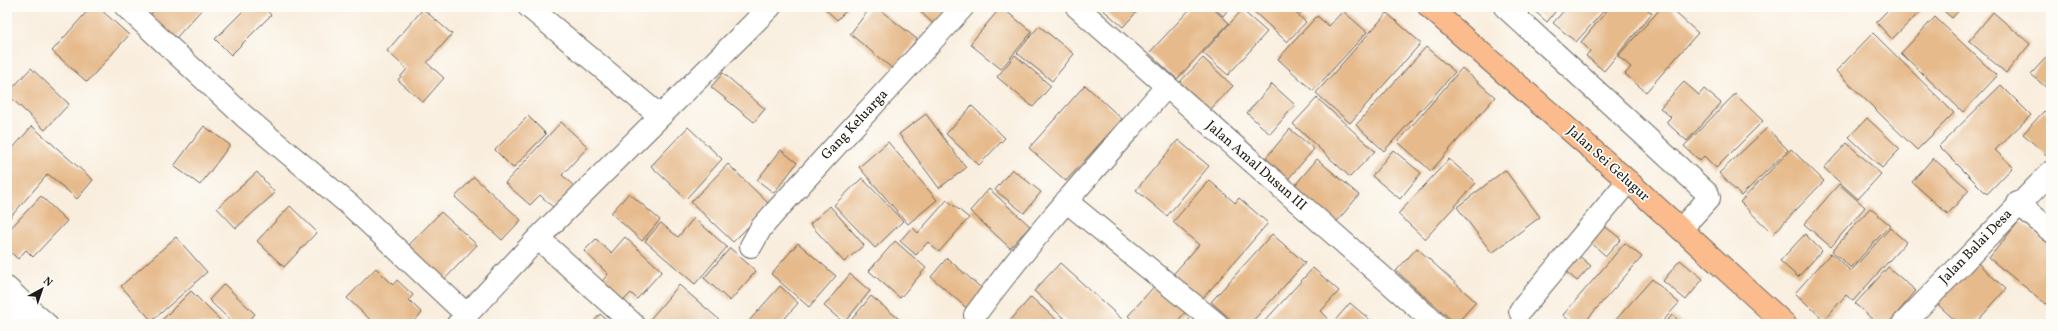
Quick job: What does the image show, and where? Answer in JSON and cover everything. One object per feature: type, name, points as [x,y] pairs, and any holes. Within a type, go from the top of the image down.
[{"type":"main road","name":"Jalan Sei Gelugur","points":[[1429,7],[1628,181],[1785,324]]},
{"type":"street","points":[[126,7],[246,117],[351,206],[462,319],[538,238],[770,7]]},
{"type":"street","points":[[530,7],[660,116]]},
{"type":"street","name":"Gang Keluarga","points":[[751,246],[761,228],[776,211],[963,7]]},
{"type":"street","name":"Jalan Amal Dusun III","points":[[1077,7],[1436,324]]},
{"type":"street","points":[[1505,7],[1708,194],[1709,198],[1681,229]]},
{"type":"street","points":[[975,315],[1019,257],[1166,87]]},
{"type":"street","name":"Jalan Balai Desa","points":[[1903,324],[2018,203],[2051,172]]},
{"type":"street","points":[[1520,311],[1628,181]]},
{"type":"street","points":[[1066,201],[1217,324]]},
{"type":"street","points":[[2018,203],[2051,231]]},
{"type":"street","points":[[538,238],[633,324]]},
{"type":"street","points":[[7,288],[46,324]]},
{"type":"street","points":[[10,324],[28,308]]},
{"type":"building","points":[[91,7],[98,7],[129,35],[87,82],[52,51]]},
{"type":"building","points":[[157,7],[204,7],[175,39],[150,15]]},
{"type":"building","points":[[247,7],[264,7],[271,15],[231,55],[215,39]]},
{"type":"building","points":[[823,7],[850,7],[837,20]]},
{"type":"building","points":[[871,7],[876,7],[917,39],[893,69],[850,34]]},
{"type":"building","points":[[915,7],[954,7],[937,27]]},
{"type":"building","points":[[1001,7],[1032,32],[1001,69],[970,44]]},
{"type":"building","points":[[1100,7],[1141,7],[1123,27]]},
{"type":"building","points":[[1192,7],[1211,7],[1229,23],[1177,79],[1149,53]]},
{"type":"building","points":[[1213,7],[1230,7],[1223,16]]},
{"type":"building","points":[[1249,7],[1289,7],[1306,22],[1287,42]]},
{"type":"building","points":[[1293,7],[1307,7],[1300,14]]},
{"type":"building","points":[[1530,7],[1559,7],[1547,22]]},
{"type":"building","points":[[1567,7],[1607,7],[1576,42],[1553,23]]},
{"type":"building","points":[[1610,7],[1644,7],[1652,13],[1604,71],[1586,56],[1590,51],[1581,42]]},
{"type":"building","points":[[1662,7],[1669,7],[1698,33],[1646,92],[1625,74],[1631,67],[1618,56]]},
{"type":"building","points":[[1891,7],[1921,7],[1923,9],[1892,39],[1876,22]]},
{"type":"building","points":[[1939,7],[1962,7],[1952,18]]},
{"type":"building","points":[[423,9],[452,34],[427,63],[444,78],[423,102],[398,80],[407,69],[387,51]]},
{"type":"building","points":[[1242,10],[1267,32],[1228,75],[1203,53]]},
{"type":"building","points":[[1343,11],[1367,32],[1313,91],[1278,59],[1317,16],[1329,26]]},
{"type":"building","points":[[1993,12],[2030,44],[2006,73],[1969,41]]},
{"type":"building","points":[[1387,13],[1421,43],[1350,123],[1316,93]]},
{"type":"building","points":[[1935,17],[1997,76],[1963,112],[1901,53]]},
{"type":"building","points":[[1039,26],[1074,54],[1052,81],[1017,53]]},
{"type":"building","points":[[1873,33],[1954,113],[1917,150],[1836,71]]},
{"type":"building","points":[[1426,47],[1455,72],[1384,151],[1356,125]]},
{"type":"building","points":[[2051,52],[2051,92],[2031,74]]},
{"type":"building","points":[[1015,55],[1051,86],[1033,107],[997,77]]},
{"type":"building","points":[[1203,58],[1233,86],[1204,116],[1174,88]]},
{"type":"building","points":[[31,68],[69,104],[45,130],[7,94]]},
{"type":"building","points":[[1462,68],[1495,97],[1431,171],[1398,142]]},
{"type":"building","points":[[723,73],[765,109],[754,122],[711,87]]},
{"type":"building","points":[[1684,82],[1699,95],[1704,89],[1721,103],[1687,141],[1666,122],[1671,117],[1660,108]]},
{"type":"building","points":[[1272,84],[1295,105],[1270,134],[1247,113]]},
{"type":"building","points":[[1085,85],[1122,119],[1066,181],[1029,148]]},
{"type":"building","points":[[2001,85],[2031,115],[1995,150],[2013,167],[1987,194],[1939,146]]},
{"type":"building","points":[[1735,94],[1763,121],[1716,168],[1704,156],[1700,161],[1684,146]]},
{"type":"building","points":[[1317,98],[1375,151],[1350,177],[1293,124]]},
{"type":"building","points":[[972,106],[1005,138],[979,165],[946,134]]},
{"type":"building","points":[[2044,111],[2051,117],[2051,159],[2023,134]]},
{"type":"building","points":[[926,114],[966,168],[939,188],[899,134]]},
{"type":"building","points":[[528,116],[546,134],[513,168],[495,150]]},
{"type":"building","points":[[1867,118],[1900,149],[1882,168],[1849,137]]},
{"type":"building","points":[[561,122],[588,147],[562,175],[576,188],[556,210],[540,195],[530,205],[505,183]]},
{"type":"building","points":[[32,126],[93,180],[77,199],[48,174],[7,221],[7,155]]},
{"type":"building","points":[[204,126],[230,145],[200,185],[174,166]]},
{"type":"building","points":[[688,127],[722,159],[686,199],[651,166]]},
{"type":"building","points":[[1767,128],[1788,150],[1741,196],[1719,173]]},
{"type":"building","points":[[1290,129],[1314,149],[1283,185],[1260,165]]},
{"type":"building","points":[[1178,140],[1209,166],[1167,216],[1136,190]]},
{"type":"building","points":[[888,142],[937,200],[908,224],[859,167]]},
{"type":"building","points":[[1847,143],[1881,174],[1858,199],[1824,168]]},
{"type":"building","points":[[1791,149],[1824,181],[1773,234],[1740,202]]},
{"type":"building","points":[[781,150],[797,163],[774,193],[757,180]]},
{"type":"building","points":[[1393,150],[1421,173],[1400,199],[1372,176]]},
{"type":"building","points":[[1933,158],[1969,190],[1948,214],[1912,182]]},
{"type":"building","points":[[1317,159],[1359,195],[1333,226],[1291,190]]},
{"type":"building","points":[[1449,159],[1476,183],[1425,239],[1398,214]]},
{"type":"building","points":[[728,164],[770,205],[733,242],[691,202]]},
{"type":"building","points":[[1012,169],[1041,192],[1024,213],[995,190]]},
{"type":"building","points":[[1505,170],[1540,217],[1492,253],[1457,207]]},
{"type":"building","points":[[257,172],[275,193],[236,228],[217,208]]},
{"type":"building","points":[[474,177],[521,220],[502,240],[455,197]]},
{"type":"building","points":[[862,178],[903,221],[875,248],[834,205]]},
{"type":"building","points":[[1209,180],[1235,203],[1239,198],[1268,223],[1197,305],[1168,280],[1199,245],[1173,222]]},
{"type":"building","points":[[1839,184],[1865,207],[1831,247],[1804,224]]},
{"type":"building","points":[[989,189],[1030,226],[1010,248],[970,211]]},
{"type":"building","points":[[629,193],[660,220],[642,241],[611,213]]},
{"type":"building","points":[[41,196],[67,221],[33,257],[26,250],[18,259],[7,249],[7,232]]},
{"type":"building","points":[[947,200],[969,218],[939,252],[928,242],[916,255],[900,241],[912,227],[918,233]]},
{"type":"building","points":[[290,206],[317,232],[284,267],[257,241]]},
{"type":"building","points":[[830,206],[864,245],[844,262],[810,224]]},
{"type":"building","points":[[1870,208],[1890,225],[1851,268],[1832,251]]},
{"type":"building","points":[[441,212],[477,245],[443,281],[407,247]]},
{"type":"building","points":[[694,218],[727,247],[695,284],[645,241],[661,223],[678,237]]},
{"type":"building","points":[[2020,220],[2051,246],[2051,308],[1989,258]]},
{"type":"building","points":[[1602,224],[1621,239],[1606,256],[1588,240]]},
{"type":"building","points":[[1890,228],[1906,242],[1853,301],[1846,295],[1824,320],[1795,293],[1831,253],[1851,271]]},
{"type":"building","points":[[1272,234],[1305,263],[1250,324],[1236,324],[1211,302]]},
{"type":"building","points":[[1805,234],[1822,251],[1798,277],[1780,261]]},
{"type":"building","points":[[176,237],[207,272],[152,321],[121,286]]},
{"type":"building","points":[[625,237],[662,271],[637,299],[631,293],[620,304],[599,285],[608,274],[584,251],[596,239],[611,253]]},
{"type":"building","points":[[895,241],[926,268],[900,298],[869,271]]},
{"type":"building","points":[[798,243],[836,276],[809,307],[771,274]]},
{"type":"building","points":[[1625,243],[1642,257],[1583,324],[1573,324],[1563,315]]},
{"type":"building","points":[[730,248],[756,271],[730,301],[704,278]]},
{"type":"building","points":[[1417,248],[1476,302],[1456,324],[1396,271]]},
{"type":"building","points":[[1576,253],[1591,266],[1577,281],[1563,269]]},
{"type":"building","points":[[947,258],[987,293],[970,311],[931,277]]},
{"type":"building","points":[[1973,259],[2006,289],[1975,324],[1959,324],[1934,301]]},
{"type":"building","points":[[1680,260],[1703,279],[1686,300],[1663,281]]},
{"type":"building","points":[[1060,263],[1124,321],[1121,324],[1070,324],[1034,291]]},
{"type":"building","points":[[1888,267],[1916,291],[1888,324],[1878,324],[1855,304]]},
{"type":"building","points":[[376,268],[393,285],[397,280],[413,295],[409,300],[422,313],[414,321],[417,324],[375,324],[347,298]]},
{"type":"building","points":[[1313,268],[1339,291],[1321,311],[1328,318],[1323,324],[1262,324]]},
{"type":"building","points":[[850,274],[870,291],[844,323],[824,306]]},
{"type":"building","points":[[1652,279],[1679,303],[1660,324],[1612,324]]},
{"type":"building","points":[[1157,283],[1188,309],[1175,324],[1137,324],[1128,316]]},
{"type":"building","points":[[224,284],[255,314],[246,324],[234,324],[209,300]]},
{"type":"building","points":[[679,285],[714,315],[724,324],[646,324]]},
{"type":"building","points":[[780,286],[798,303],[780,324],[752,324],[749,321]]},
{"type":"building","points":[[191,291],[224,324],[158,324]]},
{"type":"building","points":[[871,296],[899,319],[906,324],[848,324]]},
{"type":"building","points":[[1031,297],[1061,324],[1007,324]]},
{"type":"building","points":[[1350,303],[1375,324],[1332,324]]},
{"type":"building","points":[[1196,311],[1211,324],[1185,324]]},
{"type":"building","points":[[600,314],[611,324],[592,324]]},
{"type":"building","points":[[1672,315],[1683,324],[1665,324]]},
{"type":"building","points":[[1869,319],[1874,324],[1864,324]]}]
